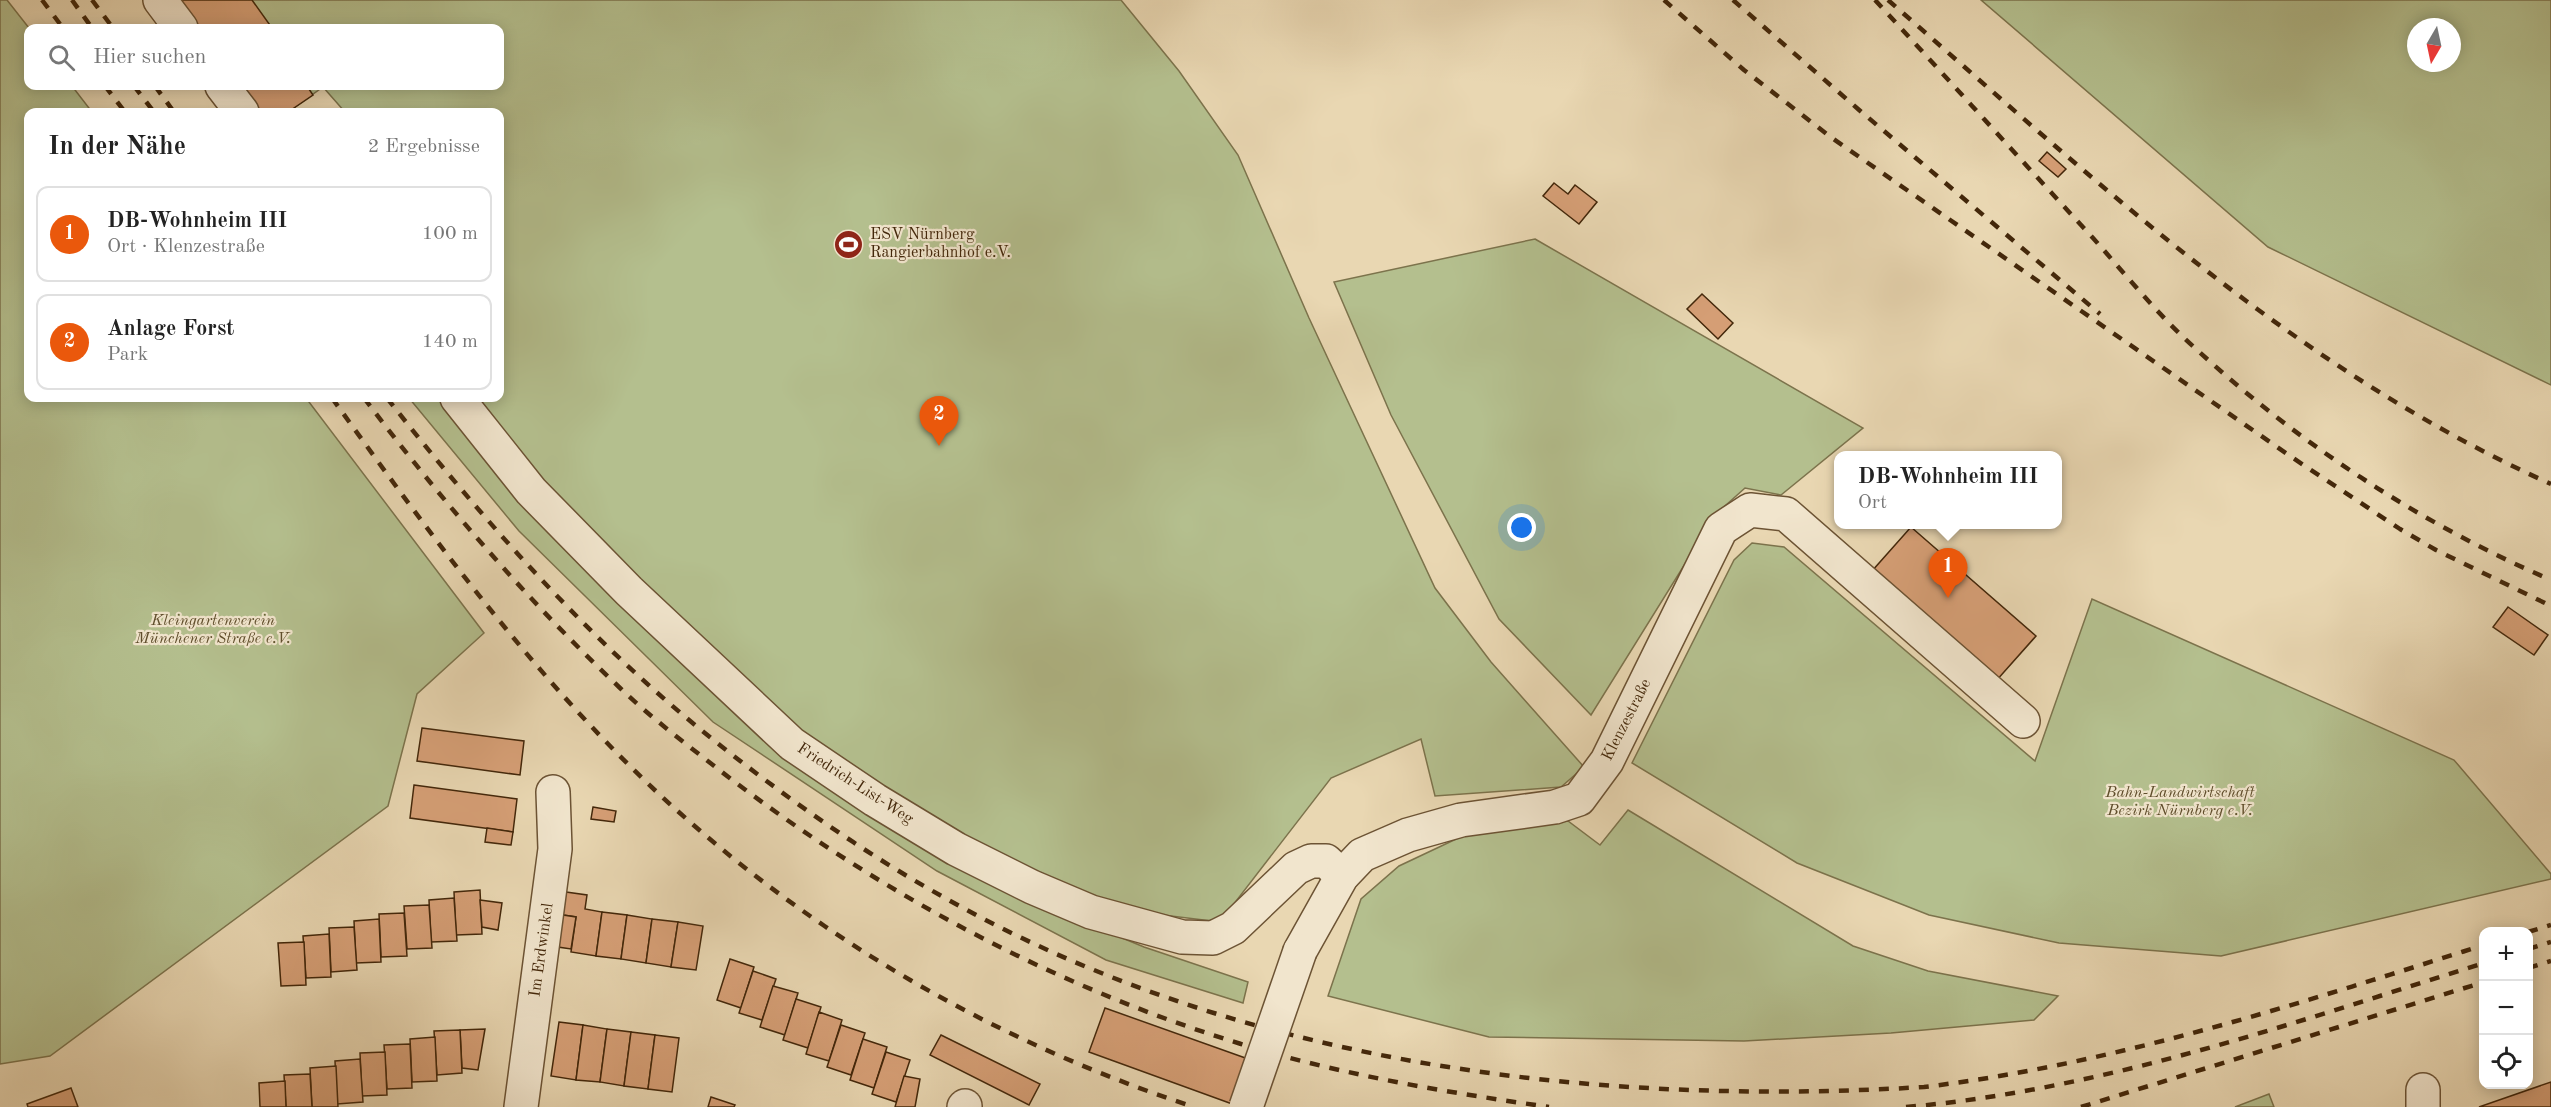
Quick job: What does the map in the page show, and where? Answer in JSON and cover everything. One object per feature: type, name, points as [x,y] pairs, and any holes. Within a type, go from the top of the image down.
[{"type":"street","points":[[160,0],[178,24]]},
{"type":"street","points":[[225,90],[239,108]]},
{"type":"street","name":"Friedrich-List-Weg","points":[[460,402],[539,500],[630,591],[792,744],[875,800],[956,849],[1032,887],[1091,912],[1182,937],[1213,938],[1233,928],[1283,878],[1296,868],[1311,861],[1326,861],[1342,876]]},
{"type":"street","name":"Klenzestraße","points":[[1246,1107],[1300,951],[1342,876],[1362,855],[1408,835],[1461,820],[1555,807],[1579,799],[1607,761],[1721,529],[1750,510],[1786,514],[2023,721]]},
{"type":"street","name":"Im Erdwinkel","points":[[521,1107],[555,849],[553,792]]},
{"type":"green space","name":"Kleingartenverein Münchener Straße e.V.","points":[[0,0],[7,0],[26,24],[24,24],[24,90],[75,90],[89,108],[24,108],[24,402],[309,402],[484,633],[417,694],[388,806],[50,1056],[0,1064]]},
{"type":"green space","points":[[174,0],[1121,0],[1179,71],[1238,155],[1309,318],[1435,588],[1491,662],[1584,767],[1561,787],[1435,796],[1421,739],[1331,778],[1220,922],[1130,911],[1038,877],[883,791],[810,740],[540,486],[472,402],[504,402],[504,108],[341,108],[326,90],[504,90],[504,24],[191,24]]},
{"type":"green space","points":[[1981,0],[2551,0],[2551,385],[2268,247]]},
{"type":"green space","points":[[238,90],[319,90],[294,108],[251,108]]},
{"type":"green space","points":[[1535,239],[1863,428],[1781,495],[1745,488],[1716,514],[1591,715],[1499,619],[1391,415],[1334,282]]},
{"type":"green space","points":[[412,402],[443,402],[597,577],[1008,891],[1144,947],[1248,982],[1243,1003],[1106,960],[937,871],[713,722],[519,531]]},
{"type":"green space","name":"Bahn-Landwirtschaft Bezirk Nürnberg e.V.","points":[[1752,543],[1784,547],[2035,761],[2092,599],[2454,760],[2551,874],[2551,879],[2221,956],[2059,943],[1929,915],[1797,863],[1632,763],[1734,560]]},
{"type":"green space","points":[[1628,810],[1853,946],[1928,971],[2058,996],[2034,1020],[1891,1033],[1744,1041],[1489,1037],[1328,996],[1361,899],[1399,866],[1490,823],[1568,821],[1600,845]]},
{"type":"green space","points":[[2269,1094],[2274,1107],[2235,1107]]},
{"type":"building","points":[[174,0],[252,0],[269,24],[191,24]]},
{"type":"building","points":[[238,90],[310,90],[313,95],[294,108],[251,108]]},
{"type":"building","points":[[2047,152],[2066,169],[2058,177],[2039,161]]},
{"type":"building","points":[[1554,183],[1568,194],[1575,185],[1597,202],[1579,224],[1543,196]]},
{"type":"building","points":[[1702,294],[1733,323],[1718,339],[1687,309]]},
{"type":"building","points":[[1909,529],[1913,529],[2036,636],[1996,681],[1872,571]]},
{"type":"building","points":[[2508,607],[2548,635],[2534,655],[2493,627]]},
{"type":"building","points":[[422,728],[524,741],[520,775],[417,761]]},
{"type":"building","points":[[414,785],[517,799],[513,832],[410,818]]},
{"type":"building","points":[[593,807],[616,811],[614,822],[591,819]]},
{"type":"building","points":[[487,828],[513,832],[511,845],[485,842]]},
{"type":"building","points":[[480,890],[482,934],[456,935],[454,892]]},
{"type":"building","points":[[566,892],[587,895],[585,909],[602,912],[596,956],[571,952],[576,917],[563,915]]},
{"type":"building","points":[[454,898],[457,941],[431,942],[429,900]]},
{"type":"building","points":[[480,900],[502,903],[498,930],[482,927]]},
{"type":"building","points":[[429,905],[432,948],[407,949],[404,906]]},
{"type":"building","points":[[602,912],[627,915],[621,959],[596,956]]},
{"type":"building","points":[[404,913],[407,956],[381,957],[379,914]]},
{"type":"building","points":[[563,915],[576,917],[571,949],[558,947]]},
{"type":"building","points":[[627,915],[652,919],[646,963],[621,959]]},
{"type":"building","points":[[379,919],[381,962],[356,963],[354,921]]},
{"type":"building","points":[[652,919],[678,922],[671,967],[646,963]]},
{"type":"building","points":[[678,922],[703,926],[696,970],[671,967]]},
{"type":"building","points":[[354,927],[357,970],[331,972],[329,928]]},
{"type":"building","points":[[329,934],[331,977],[306,978],[303,936]]},
{"type":"building","points":[[304,942],[306,985],[281,986],[278,943]]},
{"type":"building","points":[[730,959],[754,967],[741,1008],[717,1000]]},
{"type":"building","points":[[753,971],[776,979],[762,1020],[739,1013]]},
{"type":"building","points":[[773,986],[798,993],[785,1035],[760,1027]]},
{"type":"building","points":[[796,999],[821,1007],[808,1048],[783,1040]]},
{"type":"building","points":[[1105,1008],[1251,1060],[1235,1105],[1089,1052]]},
{"type":"building","points":[[819,1012],[842,1020],[829,1061],[806,1054]]},
{"type":"building","points":[[559,1022],[583,1025],[576,1080],[551,1076]]},
{"type":"building","points":[[583,1025],[607,1029],[600,1082],[576,1080]]},
{"type":"building","points":[[841,1025],[865,1033],[851,1075],[827,1067]]},
{"type":"building","points":[[485,1029],[478,1070],[462,1068],[460,1030]]},
{"type":"building","points":[[607,1029],[631,1032],[624,1086],[600,1082]]},
{"type":"building","points":[[460,1030],[462,1073],[437,1075],[434,1031]]},
{"type":"building","points":[[631,1032],[655,1035],[648,1089],[624,1086]]},
{"type":"building","points":[[655,1035],[679,1038],[672,1092],[648,1089]]},
{"type":"building","points":[[941,1035],[1040,1084],[1029,1105],[930,1055]]},
{"type":"building","points":[[435,1037],[437,1081],[412,1082],[410,1039]]},
{"type":"building","points":[[863,1039],[887,1047],[874,1088],[850,1080]]},
{"type":"building","points":[[410,1044],[412,1088],[387,1089],[384,1045]]},
{"type":"building","points":[[385,1052],[387,1095],[362,1096],[360,1053]]},
{"type":"building","points":[[886,1052],[910,1060],[896,1102],[872,1094]]},
{"type":"building","points":[[360,1059],[363,1102],[337,1104],[335,1061]]},
{"type":"building","points":[[336,1066],[338,1107],[312,1107],[310,1068]]},
{"type":"building","points":[[310,1074],[312,1107],[286,1107],[284,1075]]},
{"type":"building","points":[[904,1076],[920,1079],[915,1107],[895,1107]]},
{"type":"building","points":[[285,1081],[286,1107],[260,1107],[259,1083]]},
{"type":"building","points":[[2551,1082],[2551,1107],[2479,1107],[2533,1089]]},
{"type":"building","points":[[71,1088],[78,1107],[28,1107],[27,1104]]},
{"type":"building","points":[[711,1097],[735,1105],[734,1107],[708,1107]]},
{"type":"railway","points":[[42,0],[60,24]]},
{"type":"railway","points":[[72,0],[89,24]]},
{"type":"railway","points":[[92,0],[110,24]]},
{"type":"railway","points":[[1664,0],[1744,70],[1832,138],[2293,458],[2400,529],[2436,550],[2551,606]]},
{"type":"railway","points":[[1733,0],[2100,314]]},
{"type":"railway","points":[[1875,0],[2155,308],[2181,335],[2235,383],[2276,417],[2363,479],[2455,534],[2551,580]]},
{"type":"railway","points":[[1888,0],[2122,203],[2284,328],[2369,385],[2458,438],[2551,484]]},
{"type":"railway","points":[[108,90],[122,108]]},
{"type":"railway","points":[[137,90],[151,108]]},
{"type":"railway","points":[[158,90],[171,108]]},
{"type":"railway","points":[[335,402],[450,559],[534,662],[624,760],[672,806],[730,855],[790,902],[917,984],[1052,1053],[1122,1082],[1194,1107]]},
{"type":"railway","points":[[367,402],[454,511],[518,584],[550,619],[631,698],[680,740],[778,813],[839,855],[902,894],[967,930],[1101,994],[1241,1044],[1317,1065],[1394,1082],[1549,1107]]},
{"type":"railway","points":[[390,402],[463,492],[586,626],[675,708],[802,807],[858,845],[945,898],[1058,955],[1175,1000],[1296,1036],[1420,1062],[1545,1080],[1671,1089],[1798,1091],[1924,1087],[1996,1077],[2137,1047],[2277,1009],[2479,947]]},
{"type":"railway","points":[[2533,930],[2551,925]]},
{"type":"railway","points":[[2533,947],[2551,942]]},
{"type":"railway","points":[[2533,966],[2551,961]]},
{"type":"railway","points":[[1906,1107],[2053,1086],[2126,1070],[2270,1030],[2479,965]]},
{"type":"railway","points":[[2081,1107],[2479,984]]},
{"type":"place","name":"ESV Nürnberg Rangierbahnhof e.V.","points":[[849,244]]},
{"type":"place","name":"Anlage Forst","points":[[939,446]]},
{"type":"place","name":"DB-Wohnheim III","points":[[1948,598]]}]
